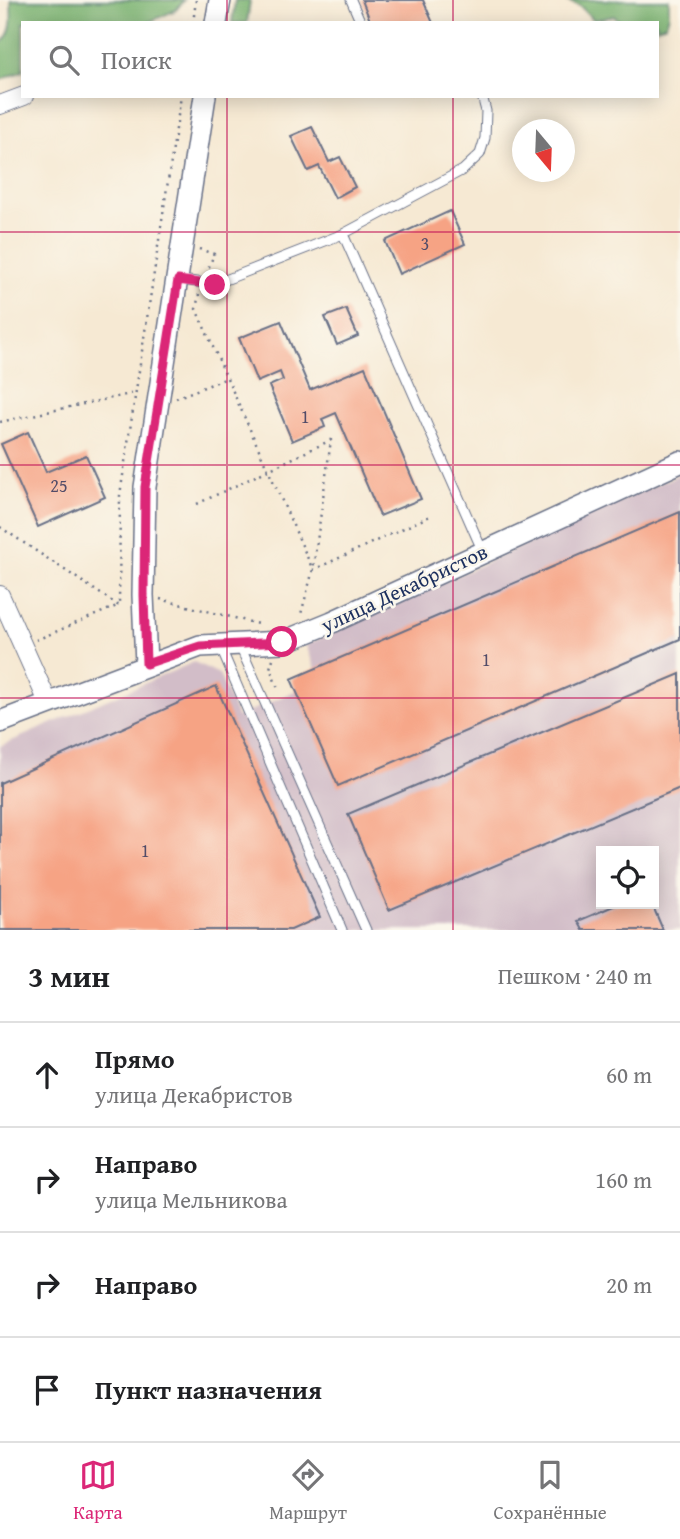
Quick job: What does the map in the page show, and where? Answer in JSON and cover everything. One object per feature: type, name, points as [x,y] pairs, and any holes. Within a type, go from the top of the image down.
[{"type":"street","points":[[216,21],[220,0]]},
{"type":"street","points":[[0,106],[21,97]]},
{"type":"street","points":[[146,664],[145,487],[205,98]]},
{"type":"street","name":"улица Декабристов","points":[[0,722],[146,664],[200,646],[282,642],[332,622],[680,462]]},
{"type":"street","points":[[0,595],[48,702]]},
{"type":"lane","points":[[351,0],[360,21]]},
{"type":"lane","points":[[178,280],[215,285],[343,234],[463,170],[480,154],[485,138],[486,111],[483,98]]},
{"type":"lane","points":[[343,234],[483,552]]},
{"type":"lane","points":[[229,644],[342,930]]},
{"type":"lane","points":[[229,644],[366,930]]},
{"type":"path","points":[[193,21],[196,0]]},
{"type":"path","points":[[119,606],[120,495],[181,98]]},
{"type":"path","points":[[184,243],[214,254],[202,283],[196,309],[313,570]]},
{"type":"path","points":[[159,393],[178,399],[228,378]]},
{"type":"path","points":[[0,422],[136,393]]},
{"type":"path","points":[[197,505],[331,440],[313,570],[298,625]]},
{"type":"path","points":[[313,570],[430,516]]},
{"type":"path","points":[[0,527],[119,606]]},
{"type":"path","points":[[144,595],[268,626]]},
{"type":"path","points":[[26,653],[119,606]]},
{"type":"shaded area","points":[[680,474],[680,930],[0,930],[0,746],[194,662],[219,674],[237,717],[319,680],[306,645]]},
{"type":"green space","points":[[11,0],[184,0],[176,10],[151,21],[21,21],[21,72],[0,80],[0,44],[8,34]]},
{"type":"green space","points":[[235,0],[250,0],[247,21],[232,21]]},
{"type":"green space","points":[[564,0],[669,0],[669,15],[666,24],[659,27],[659,21],[619,21],[614,16],[594,20],[580,6]]},
{"type":"building","points":[[362,0],[423,0],[432,21],[370,21]]},
{"type":"building","points":[[312,127],[329,162],[340,157],[355,187],[335,198],[319,166],[308,171],[291,136]]},
{"type":"building","points":[[450,211],[465,244],[399,274],[385,241]]},
{"type":"building","points":[[346,309],[358,336],[337,345],[325,317]]},
{"type":"building","points":[[281,321],[310,390],[365,367],[421,499],[380,516],[336,413],[322,419],[325,427],[292,441],[269,386],[283,380],[280,372],[257,382],[239,338]]},
{"type":"building","points":[[28,432],[46,472],[86,455],[105,497],[38,527],[1,444]]},
{"type":"building","points":[[680,512],[680,639],[338,786],[291,679]]},
{"type":"building","points":[[680,674],[680,788],[389,910],[348,814]]},
{"type":"building","points":[[216,686],[320,917],[291,930],[0,930],[0,783]]},
{"type":"building","points":[[606,909],[654,909],[663,930],[583,930],[578,921]]},
{"type":"route","points":[[215,285],[178,280],[145,487],[146,664],[200,646],[282,642]]}]
